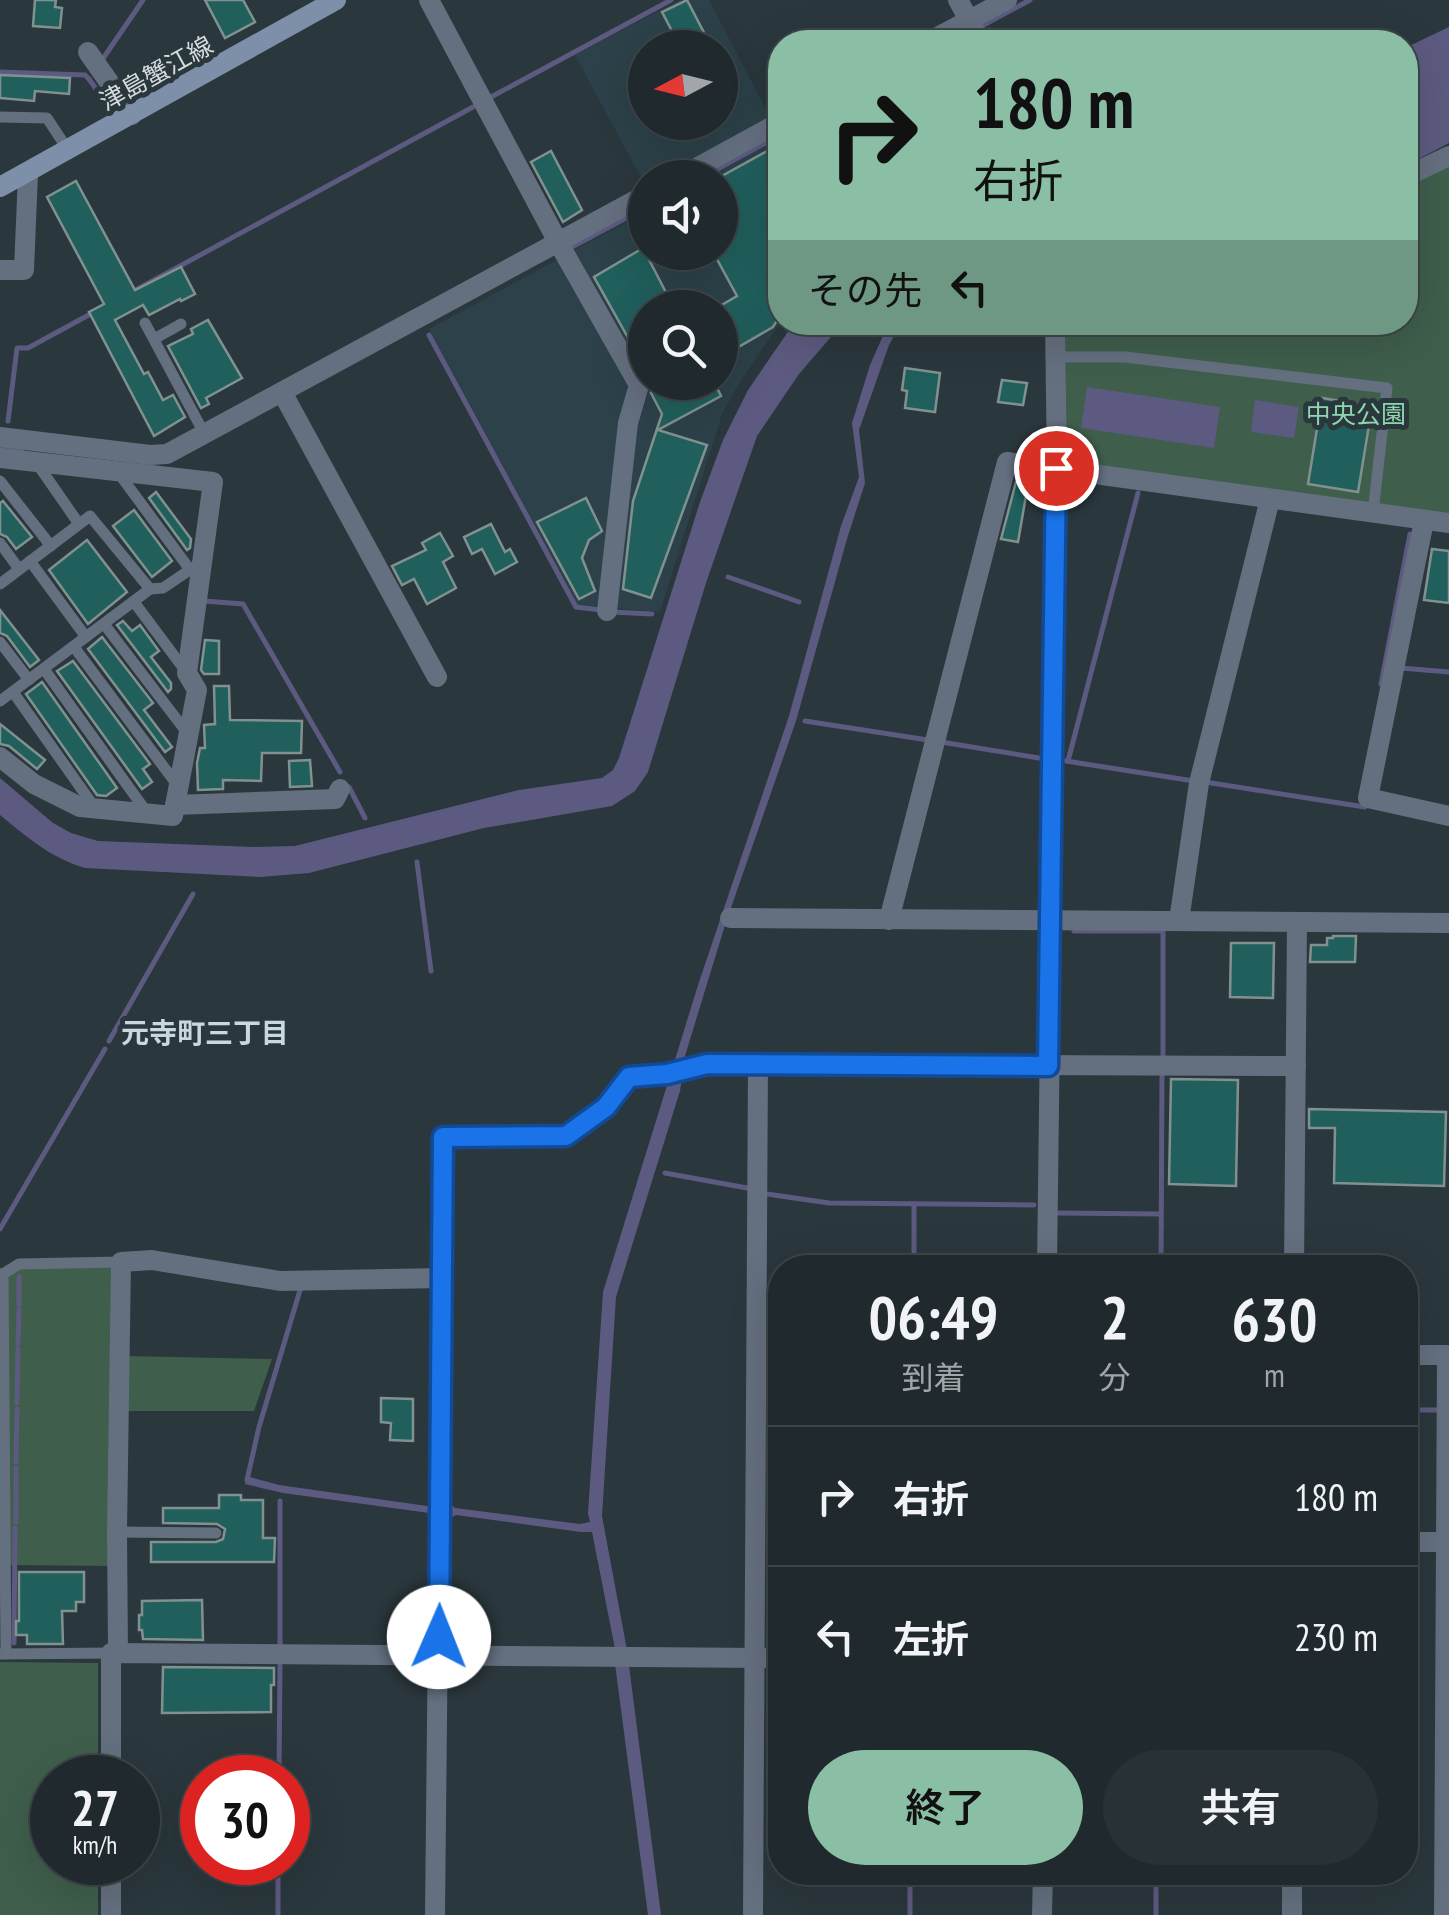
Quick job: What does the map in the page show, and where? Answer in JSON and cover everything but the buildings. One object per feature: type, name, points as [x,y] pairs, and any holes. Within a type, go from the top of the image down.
[{"type":"main road","name":"津島蟹江線","points":[[0,187],[336,0]]},
{"type":"street","points":[[428,0],[639,385],[628,424],[607,611]]},
{"type":"street","points":[[958,0],[974,30]]},
{"type":"street","points":[[979,30],[1007,0]]},
{"type":"street","points":[[88,52],[132,115]]},
{"type":"street","points":[[711,160],[768,129]]},
{"type":"street","points":[[1418,171],[1449,156]]},
{"type":"street","points":[[0,270],[24,270],[28,174]]},
{"type":"street","points":[[0,437],[166,454],[628,204]]},
{"type":"street","points":[[1047,1255],[1054,335]]},
{"type":"street","points":[[282,392],[437,677]]},
{"type":"street","points":[[0,458],[213,482],[197,563],[187,673],[197,690],[172,816],[80,807],[34,784],[0,756]]},
{"type":"street","points":[[889,920],[1007,462],[1449,523]]},
{"type":"street","points":[[1178,921],[1199,783],[1270,498]]},
{"type":"street","points":[[1424,521],[1368,798],[1449,816]]},
{"type":"street","points":[[176,796],[335,798],[340,788]]},
{"type":"street","points":[[730,918],[1449,922]]},
{"type":"street","points":[[1294,1255],[1297,922]]},
{"type":"street","points":[[435,1915],[443,1137],[566,1136],[606,1107],[629,1077],[667,1074],[707,1064],[1296,1066]]},
{"type":"street","points":[[754,1915],[758,1064]]},
{"type":"street","points":[[112,1755],[122,1262],[152,1260],[280,1281],[442,1278]]},
{"type":"street","points":[[1418,1354],[1448,1355],[1444,1915]]},
{"type":"street","points":[[1418,1542],[1447,1542]]},
{"type":"street","points":[[115,1653],[768,1658]]},
{"type":"street","points":[[111,1885],[111,1915]]},
{"type":"street","points":[[1042,1885],[1042,1915]]},
{"type":"street","points":[[1292,1885],[1292,1915]]},
{"type":"lane","points":[[0,116],[48,118],[68,150]]},
{"type":"lane","points":[[145,323],[204,433]]},
{"type":"lane","points":[[154,339],[181,324]]},
{"type":"lane","points":[[1055,357],[1125,357],[1387,388],[1373,514]]},
{"type":"lane","points":[[36,462],[79,524]]},
{"type":"lane","points":[[0,701],[150,589],[163,588],[197,563],[117,471]]},
{"type":"lane","points":[[0,481],[50,546]]},
{"type":"lane","points":[[0,584],[90,516],[150,589]]},
{"type":"lane","points":[[0,543],[86,637]]},
{"type":"lane","points":[[134,602],[187,673]]},
{"type":"lane","points":[[104,624],[188,734]]},
{"type":"lane","points":[[0,642],[29,680]]},
{"type":"lane","points":[[74,647],[176,796]]},
{"type":"lane","points":[[44,669],[148,814]]},
{"type":"lane","points":[[13,692],[94,808]]},
{"type":"lane","points":[[115,1653],[3,1654],[2,1274],[19,1264],[122,1262]]},
{"type":"lane","points":[[117,1532],[216,1533]]},
{"type":"shaded area","points":[[679,0],[709,0],[725,30],[628,30],[628,140],[738,140],[738,56],[768,113],[768,335],[772,335],[738,385],[738,290],[628,290],[628,400],[730,400],[660,612],[578,605],[429,329],[628,221],[628,270],[738,270],[738,160],[632,160],[575,55]]},
{"type":"shaded area","points":[[1449,27],[1449,143],[1418,159],[1418,42]]},
{"type":"shaded area","points":[[786,335],[833,335],[799,374],[757,436],[706,583],[648,772],[635,791],[612,806],[484,828],[309,873],[261,877],[85,868],[50,853],[0,815],[0,778],[53,823],[98,841],[295,846],[519,790],[602,778],[613,770],[619,758],[700,502],[723,440],[748,390]]},
{"type":"shaded area","points":[[883,335],[894,335],[859,430],[865,483],[796,721],[725,925],[685,1056],[680,1091],[616,1297],[602,1516],[627,1650],[661,1915],[648,1915],[615,1649],[592,1532],[456,1515],[449,1519],[283,1493],[245,1484],[246,1476],[279,1485],[427,1506],[448,1502],[455,1508],[580,1524],[590,1522],[603,1292],[699,982],[789,716],[841,526],[859,477],[852,423]]},
{"type":"shaded area","points":[[1087,387],[1220,407],[1214,448],[1081,428]]},
{"type":"shaded area","points":[[1255,400],[1299,407],[1294,438],[1251,432]]},
{"type":"green space","name":"中央公園","points":[[1449,163],[1449,514],[1070,461],[1066,455],[1065,335],[1418,335],[1418,178]]},
{"type":"green space","points":[[112,1267],[111,1566],[0,1565],[0,1268]]},
{"type":"green space","points":[[125,1356],[272,1359],[254,1411],[124,1411]]},
{"type":"green space","points":[[0,1662],[98,1663],[98,1755],[30,1755],[30,1885],[98,1885],[98,1915],[0,1915]]},
{"type":"waterway","points":[[102,60],[143,0]]},
{"type":"waterway","points":[[491,97],[671,0]]},
{"type":"waterway","points":[[980,27],[1030,0]]},
{"type":"waterway","points":[[0,72],[85,75],[89,79]]},
{"type":"waterway","points":[[89,79],[107,105]]},
{"type":"waterway","points":[[132,292],[473,107]]},
{"type":"waterway","points":[[734,160],[768,142]]},
{"type":"waterway","points":[[570,248],[628,217]]},
{"type":"waterway","points":[[8,421],[17,348],[28,348],[96,311]]},
{"type":"waterway","points":[[429,335],[576,607],[601,610]]},
{"type":"waterway","points":[[0,447],[22,450]]},
{"type":"waterway","points":[[1068,761],[1138,493]]},
{"type":"waterway","points":[[1381,684],[1410,534]]},
{"type":"waterway","points":[[728,577],[799,602]]},
{"type":"waterway","points":[[204,598],[243,604],[340,772]]},
{"type":"waterway","points":[[612,612],[652,614]]},
{"type":"waterway","points":[[1401,668],[1449,672]]},
{"type":"waterway","points":[[805,721],[928,740]]},
{"type":"waterway","points":[[941,742],[1039,758]]},
{"type":"waterway","points":[[1066,761],[1194,781]]},
{"type":"waterway","points":[[1205,782],[1365,807]]},
{"type":"waterway","points":[[349,787],[365,818]]},
{"type":"waterway","points":[[417,862],[431,971]]},
{"type":"waterway","points":[[109,1041],[193,894]]},
{"type":"waterway","points":[[1074,931],[1163,931],[1163,1059]]},
{"type":"waterway","points":[[0,1229],[105,1049]]},
{"type":"waterway","points":[[1161,1255],[1162,1073]]},
{"type":"waterway","points":[[665,1173],[747,1188]]},
{"type":"waterway","points":[[767,1194],[829,1203],[1034,1205]]},
{"type":"waterway","points":[[914,1206],[914,1255]]},
{"type":"waterway","points":[[1057,1213],[1161,1214]]},
{"type":"waterway","points":[[19,1277],[19,1305]]},
{"type":"waterway","points":[[249,1481],[259,1427],[301,1287]]},
{"type":"waterway","points":[[18,1344],[19,1310]]},
{"type":"waterway","points":[[17,1403],[18,1349]]},
{"type":"waterway","points":[[16,1462],[17,1409]]},
{"type":"waterway","points":[[1418,1410],[1440,1410]]},
{"type":"waterway","points":[[16,1468],[16,1522]]},
{"type":"waterway","points":[[280,1501],[280,1646]]},
{"type":"waterway","points":[[14,1643],[15,1528]]},
{"type":"waterway","points":[[279,1755],[280,1663]]},
{"type":"waterway","points":[[278,1885],[278,1915]]},
{"type":"waterway","points":[[910,1885],[910,1915]]},
{"type":"waterway","points":[[1156,1885],[1156,1915]]},
{"type":"district","name":"元寺町三丁目","points":[[205,1033]]},
{"type":"route","points":[[439,1637],[443,1137],[566,1136],[606,1107],[629,1077],[667,1074],[707,1064],[1048,1066],[1056,468]]}]
